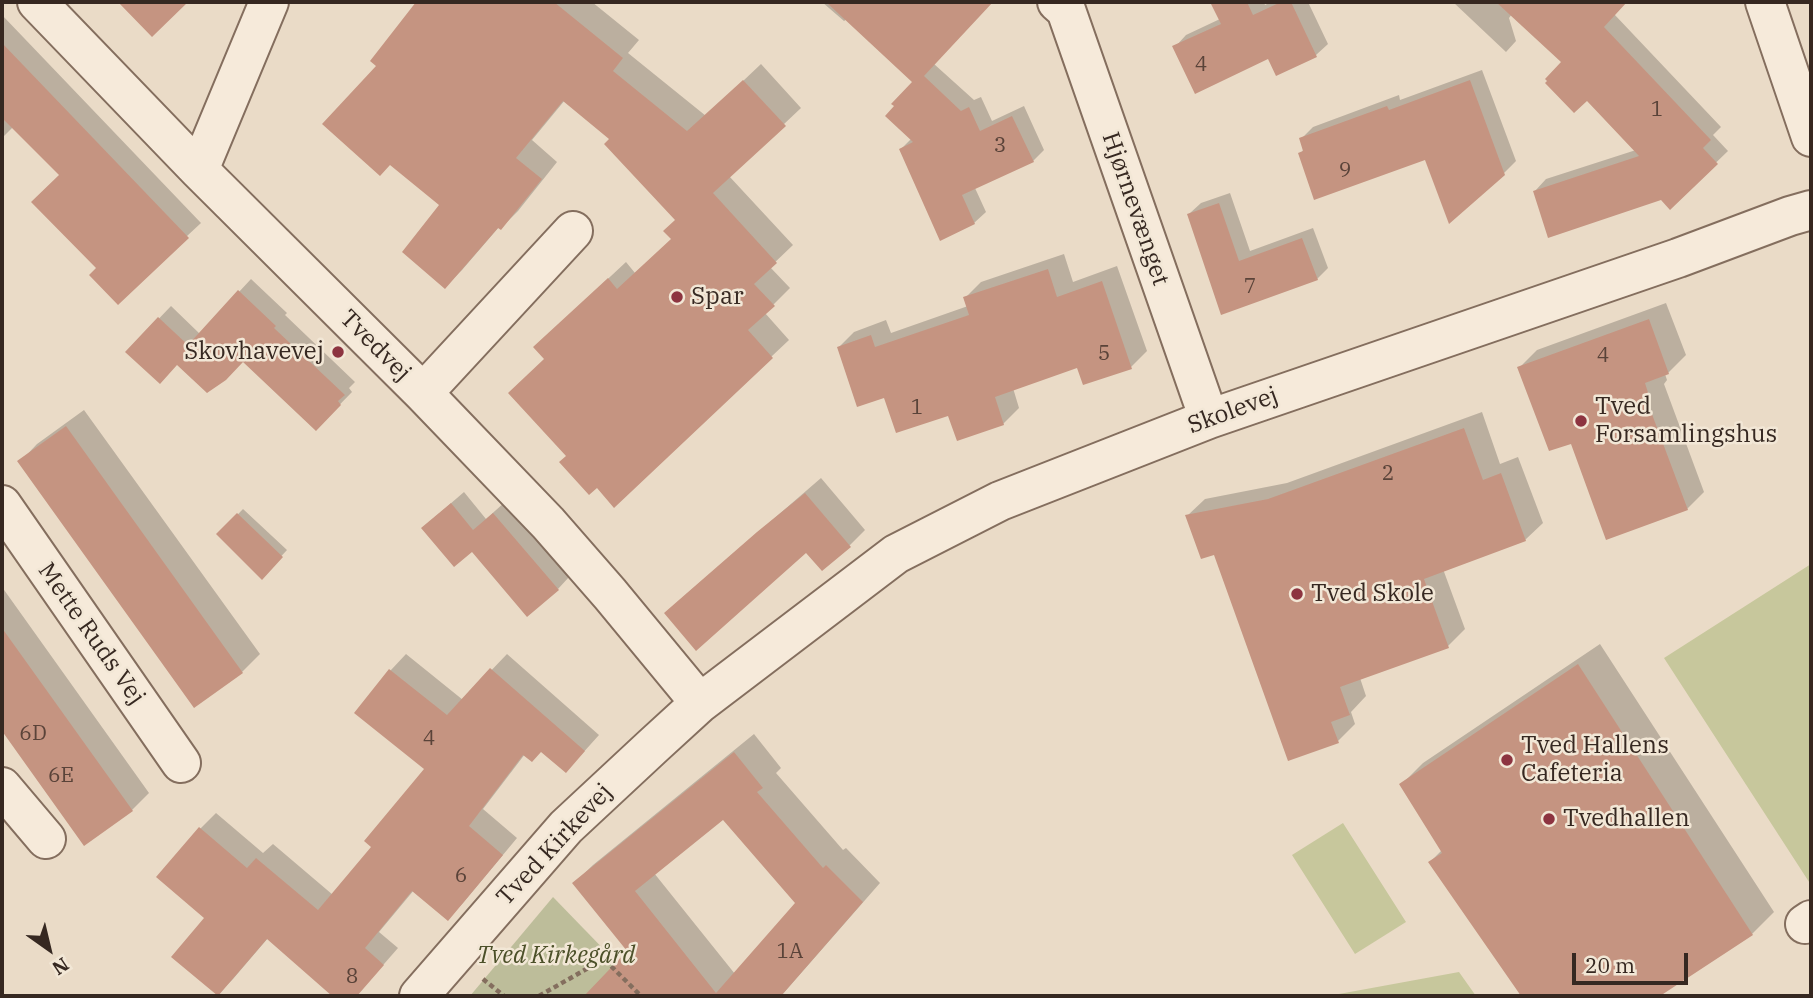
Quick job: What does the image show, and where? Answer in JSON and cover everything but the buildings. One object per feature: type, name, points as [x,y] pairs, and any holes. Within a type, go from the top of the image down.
[{"type":"street","name":"Tvedvej","points":[[37,2],[548,523],[700,703]]},
{"type":"street","points":[[199,170],[269,2]]},
{"type":"street","name":"Hjørnevænget","points":[[1057,2],[1066,10],[1209,419]]},
{"type":"street","points":[[1765,2],[1811,137]]},
{"type":"street","name":"Skolevej","points":[[700,703],[896,554],[1000,501],[1209,419],[1811,210]]},
{"type":"street","points":[[423,393],[573,231]]},
{"type":"street","name":"Mette Ruds Vej","points":[[2,505],[181,763]]},
{"type":"street","name":"Tved Kirkevej","points":[[419,996],[566,827],[700,703]]},
{"type":"street","points":[[2,786],[46,839]]},
{"type":"path","points":[[539,996],[604,959],[641,996]]},
{"type":"green space","points":[[1811,564],[1811,885],[1664,658]]},
{"type":"green space","points":[[1343,823],[1406,922],[1355,954],[1292,855]]},
{"type":"green space","name":"Tved Kirkegård","points":[[553,897],[649,996],[470,996]]},
{"type":"green space","points":[[1459,972],[1476,996],[1328,996]]},
{"type":"place","name":"Spar","points":[[677,297]]},
{"type":"place","name":"Skovhavevej","points":[[338,352]]},
{"type":"place","name":"Tved Forsamlingshus","points":[[1581,421]]},
{"type":"place","name":"Tved Skole","points":[[1297,594]]},
{"type":"place","name":"Tved Hallens Cafeteria","points":[[1507,760]]},
{"type":"place","name":"Tvedhallen","points":[[1549,819]]}]
